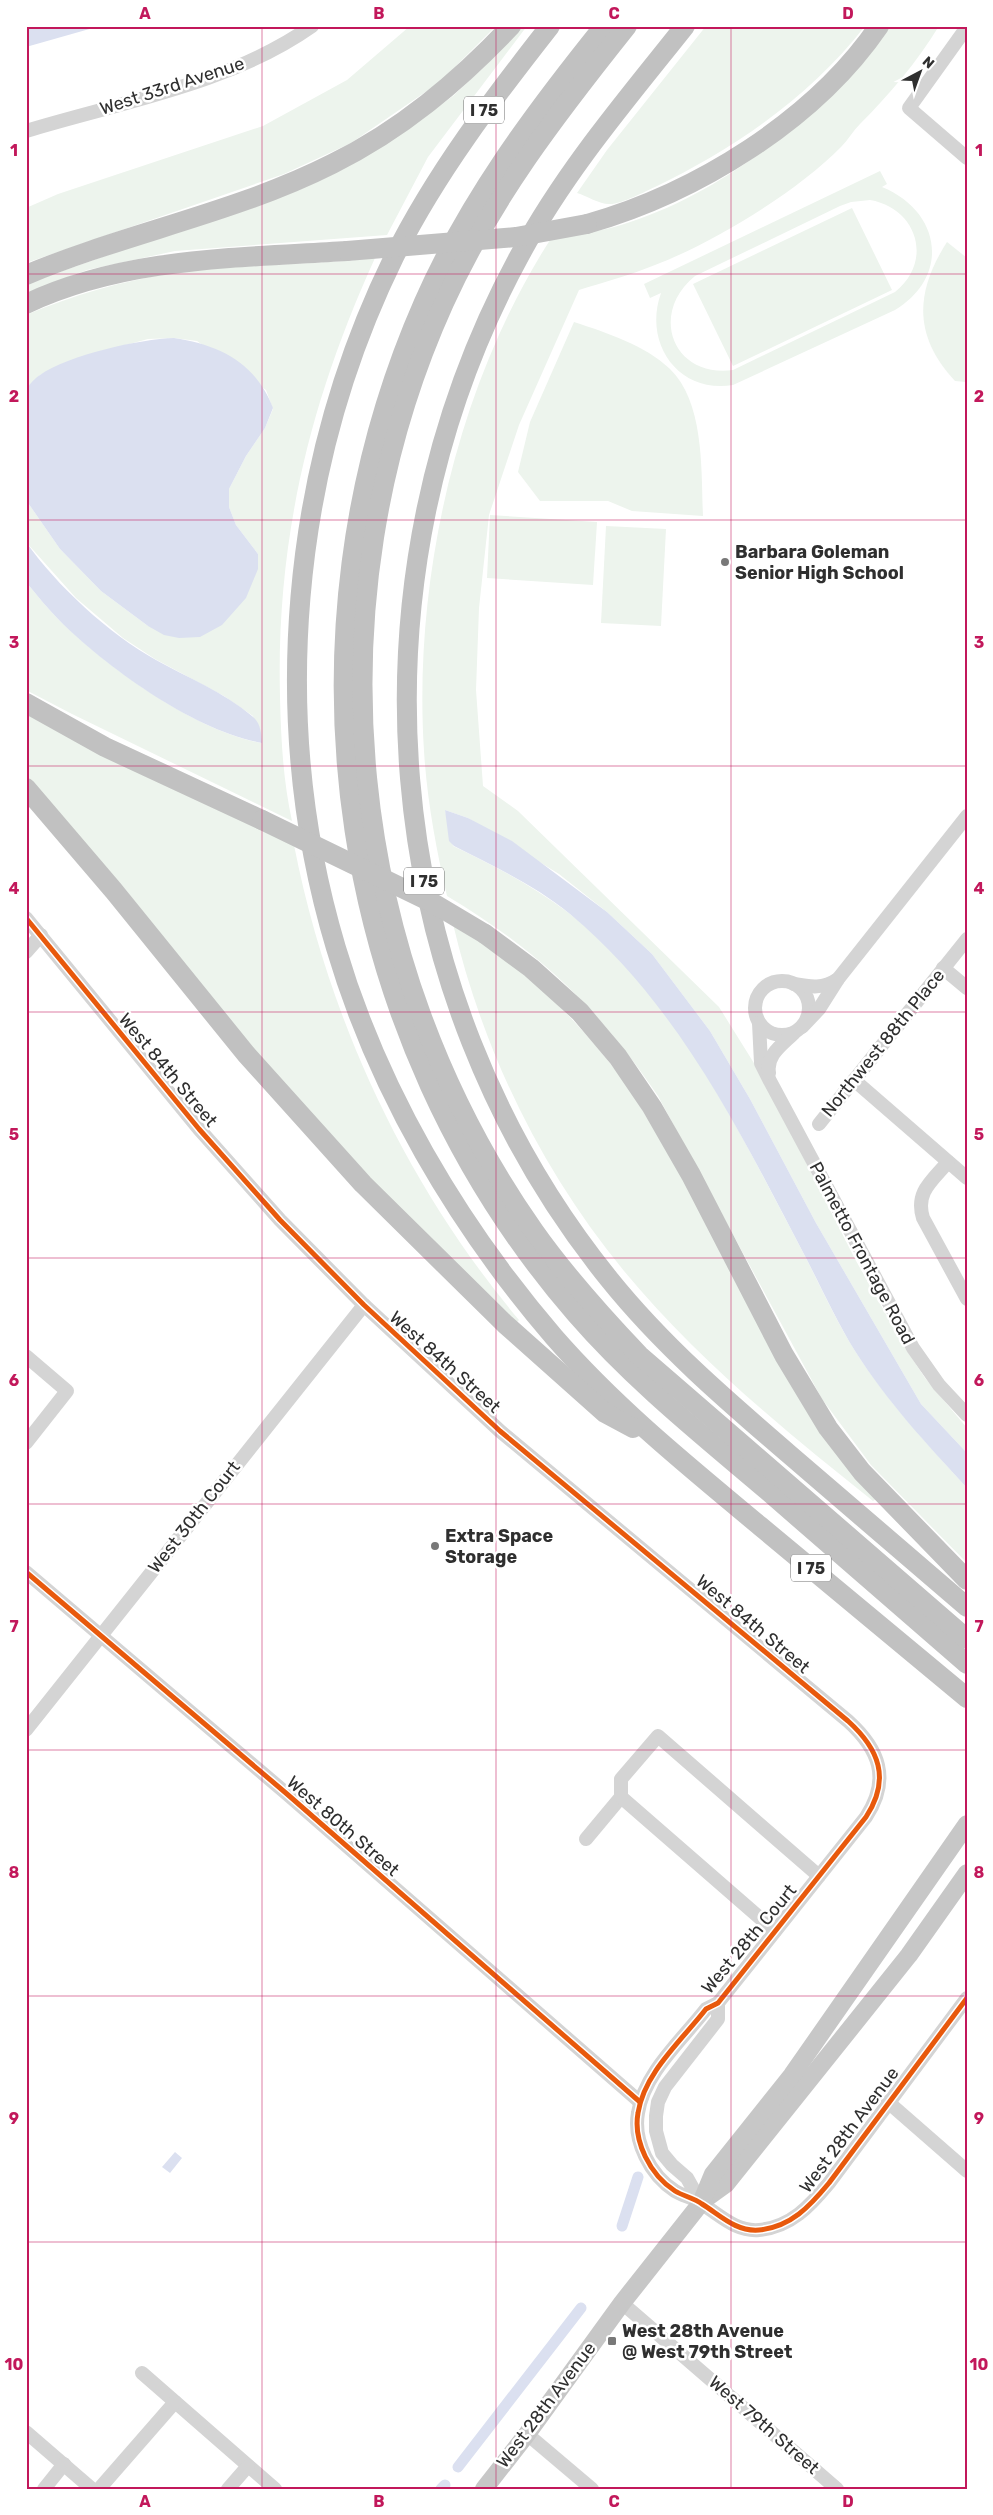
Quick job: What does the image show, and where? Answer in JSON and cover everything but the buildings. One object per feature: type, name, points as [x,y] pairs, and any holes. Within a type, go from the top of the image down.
[{"type":"highway","points":[[26,275],[281,187],[332,164],[382,136],[421,109],[459,78],[511,26]]},
{"type":"highway","name":"I 75","points":[[550,26],[469,131],[425,199],[380,288],[352,359],[327,436],[313,501],[304,560],[298,651],[300,755],[314,857],[332,936],[360,1017],[401,1109],[460,1210],[512,1284],[577,1362],[655,1439],[967,1698]]},
{"type":"highway","points":[[604,26],[532,117],[496,169],[462,226],[415,323],[379,428],[361,502],[354,544],[348,587],[344,658],[347,767],[364,890],[398,1009],[441,1108],[492,1199],[553,1286],[598,1338],[649,1389],[967,1664]]},
{"type":"highway","points":[[627,26],[549,124],[490,212],[444,302],[402,413],[376,522],[363,627],[363,732],[368,803],[377,858],[406,976],[435,1052],[483,1150],[536,1233],[591,1304],[645,1360],[967,1639]]},
{"type":"highway","name":"I 75","points":[[685,26],[596,137],[544,213],[522,251],[490,316],[452,413],[422,528],[408,639],[406,694],[409,764],[415,828],[422,871],[444,963],[482,1068],[522,1150],[589,1253],[632,1306],[685,1362],[967,1607]]},
{"type":"highway","points":[[26,304],[94,281],[157,266],[516,237],[587,224],[628,212],[672,194],[736,159],[786,122],[836,77],[879,26]]},
{"type":"highway","points":[[26,704],[105,746],[433,903],[485,934],[531,968],[580,1012],[618,1057],[652,1107],[784,1355],[828,1428],[862,1472],[967,1580]]},
{"type":"highway","points":[[26,788],[85,856],[252,1060],[363,1184],[477,1299],[594,1404],[605,1413],[655,1439]]},
{"type":"main road","name":"West 28th Avenue","points":[[701,2203],[713,2174],[792,2075],[967,1824]]},
{"type":"main road","name":"West 28th Avenue","points":[[484,2489],[527,2434],[622,2303],[701,2203],[726,2184],[909,1954],[967,1873]]},
{"type":"street","name":"West 33rd Avenue","points":[[26,132],[227,70],[271,50],[312,26]]},
{"type":"street","points":[[967,27],[909,108],[967,158]]},
{"type":"street","name":"Palmetto Frontage Road","points":[[770,1082],[768,1066],[771,1055],[820,1009],[838,979],[967,816]]},
{"type":"street","name":"West 84th Street","points":[[26,918],[149,1070],[237,1173],[364,1305],[500,1431],[855,1728],[869,1742],[874,1753],[878,1766],[879,1783]]},
{"type":"street","points":[[26,952],[41,935]]},
{"type":"street","name":"Northwest 88th Place","points":[[819,1124],[967,939]]},
{"type":"street","points":[[944,968],[967,988]]},
{"type":"street","points":[[794,984],[806,995],[809,1003],[809,1012],[798,1030],[778,1036],[764,1029],[759,1023],[754,1008],[758,994],[771,983],[779,981],[815,988],[829,985],[838,979]]},
{"type":"street","name":"Palmetto Frontage Road","points":[[759,1023],[761,1062],[770,1082],[913,1348],[940,1385],[967,1415]]},
{"type":"street","points":[[854,1080],[967,1178]]},
{"type":"street","points":[[948,1162],[924,1190],[920,1200],[920,1207],[923,1218],[967,1299]]},
{"type":"street","name":"West 30th Court","points":[[26,1730],[364,1305]]},
{"type":"street","points":[[26,1356],[67,1391],[26,1443]]},
{"type":"street","name":"West 80th Street","points":[[26,1572],[640,2102]]},
{"type":"street","name":"West 28th Court","points":[[775,1931],[621,1798],[619,1791],[621,1780],[658,1736],[819,1876]]},
{"type":"street","name":"West 28th Court","points":[[701,2203],[674,2190],[651,2166],[638,2135],[637,2118],[640,2102],[653,2076],[680,2041],[706,2009],[718,2002],[871,1810],[879,1783]]},
{"type":"street","points":[[586,1839],[621,1798]]},
{"type":"street","name":"West 28th Avenue","points":[[701,2203],[723,2219],[742,2229],[768,2229],[788,2222],[806,2208],[822,2191],[967,1998]]},
{"type":"street","name":"West 28th Court","points":[[701,2203],[686,2178],[662,2153],[657,2138],[656,2116],[665,2087],[718,2020],[718,2002]]},
{"type":"street","points":[[888,2102],[967,2171]]},
{"type":"street","name":"West 79th Street","points":[[622,2303],[837,2489]]},
{"type":"street","points":[[142,2373],[274,2489]]},
{"type":"street","points":[[99,2489],[175,2402]]},
{"type":"street","points":[[26,2432],[92,2489]]},
{"type":"street","points":[[527,2434],[592,2489]]},
{"type":"street","points":[[44,2489],[64,2464]]},
{"type":"street","points":[[228,2489],[248,2466]]},
{"type":"shaded area","points":[[410,26],[496,26],[440,82],[351,143],[284,174],[26,263],[26,208],[58,194],[263,126],[347,80]]},
{"type":"shaded area","points":[[521,26],[527,26],[428,157],[387,235],[175,251],[87,270],[26,293],[26,284],[145,242],[404,132],[453,96],[486,65]]},
{"type":"shaded area","points":[[706,26],[865,26],[820,76],[795,98],[742,138],[685,172],[614,204],[605,204],[577,193],[607,150]]},
{"type":"shaded area","points":[[890,26],[939,26],[922,52],[882,101],[857,127],[844,144],[823,164],[753,215],[702,244],[646,269],[579,290],[519,425],[489,515],[479,608],[476,690],[483,786],[518,811],[719,1007],[762,1076],[855,1259],[905,1348],[925,1378],[967,1428],[967,1453],[921,1404],[816,1223],[750,1099],[710,1031],[652,954],[607,912],[559,874],[468,818],[445,810],[453,846],[511,876],[566,911],[603,942],[637,978],[669,1019],[725,1107],[855,1351],[894,1405],[967,1488],[967,1563],[871,1465],[822,1399],[658,1096],[613,1035],[538,960],[510,938],[447,896],[432,824],[424,751],[422,686],[426,619],[435,552],[448,485],[466,420],[490,357],[517,297],[550,240],[595,232],[660,211],[698,193],[734,171],[770,146],[835,89]]},
{"type":"shaded area","points":[[880,171],[887,184],[882,187],[902,198],[917,212],[927,228],[932,245],[931,262],[925,280],[913,296],[895,310],[733,385],[713,386],[696,381],[681,373],[670,361],[661,346],[657,330],[657,312],[661,293],[650,298],[644,284]],"holes":[[[870,200],[886,205],[899,213],[909,224],[915,237],[917,251],[914,266],[907,279],[895,292],[733,370],[712,370],[695,364],[682,354],[674,340],[671,324],[673,307],[681,291],[695,276],[840,206],[851,202]]]},
{"type":"shaded area","points":[[852,208],[892,290],[733,366],[693,284]]},
{"type":"shaded area","points":[[947,242],[967,258],[966,382],[955,381],[941,364],[926,330],[923,313],[924,296],[929,278],[936,260]]},
{"type":"shaded area","points":[[375,258],[352,311],[315,418],[291,526],[284,582],[280,639],[280,697],[286,790],[292,821],[26,690],[26,582],[59,620],[79,638],[153,695],[208,725],[235,736],[261,743],[253,716],[224,696],[155,659],[123,638],[76,598],[26,542],[26,500],[60,549],[101,591],[148,626],[258,554],[236,525],[229,507],[229,489],[246,456],[265,428],[273,409],[266,390],[197,341],[174,338],[148,339],[122,346],[40,375],[26,389],[26,315],[98,290],[135,280],[173,273]]},
{"type":"shaded area","points":[[574,322],[637,346],[670,369],[681,383],[690,400],[699,439],[703,516],[632,511],[608,501],[540,501],[518,472],[530,422]]},
{"type":"shaded area","points":[[490,515],[597,522],[593,585],[487,578]]},
{"type":"shaded area","points":[[606,526],[666,529],[661,626],[601,623]]},
{"type":"shaded area","points":[[26,714],[294,845],[309,910],[327,973],[350,1035],[376,1096],[407,1156],[441,1213],[478,1268],[519,1320],[515,1324],[367,1175],[241,1037],[126,890],[26,776]]},
{"type":"shaded area","points":[[453,924],[501,955],[525,974],[587,1036],[629,1088],[876,1499],[873,1501],[807,1448],[711,1364],[652,1303],[594,1232],[566,1192],[541,1150],[498,1063],[481,1018]]},
{"type":"water","points":[[26,26],[100,26],[26,47]]},
{"type":"water","points":[[174,338],[191,341],[221,351],[234,359],[257,379],[266,392],[273,408],[265,428],[246,456],[229,489],[229,507],[236,525],[258,554],[258,569],[246,598],[222,625],[200,637],[179,638],[164,635],[148,626],[101,591],[60,549],[26,500],[26,389],[31,383],[38,376],[52,368],[105,349],[143,341]]},
{"type":"water","points":[[26,542],[68,592],[120,637],[156,660],[218,692],[252,716],[259,725],[262,743],[236,736],[181,711],[127,677],[79,639],[26,582]]},
{"type":"water","points":[[445,810],[468,818],[512,841],[607,912],[652,954],[710,1031],[750,1099],[816,1223],[921,1404],[967,1453],[967,1488],[894,1405],[855,1351],[732,1119],[675,1030],[644,989],[609,950],[557,904],[514,877],[454,846],[449,841]]},
{"type":"water","points":[[175,2152],[182,2158],[170,2173],[162,2167]]},
{"type":"waterway","points":[[622,2226],[638,2177]]},
{"type":"waterway","points":[[458,2467],[581,2308]]},
{"type":"waterway","points":[[441,2489],[445,2485]]},
{"type":"cycle path","points":[[26,918],[199,1129],[280,1220],[364,1305],[500,1431],[848,1721],[867,1742],[874,1754],[878,1765],[878,1790],[874,1803],[866,1817],[718,2003],[706,2009],[665,2058],[648,2084],[638,2113],[638,2135],[645,2156],[658,2176],[675,2191],[699,2202],[736,2226],[759,2230],[781,2225],[790,2220],[815,2200],[829,2183],[967,1998]]},
{"type":"cycle path","points":[[26,1572],[287,1794],[640,2102]]},
{"type":"place","name":"Barbara Goleman Senior High School","points":[[725,562]]},
{"type":"place","name":"Extra Space Storage","points":[[435,1546]]},
{"type":"place","name":"West 28th Avenue @ West 79th Street","points":[[612,2341]]}]
